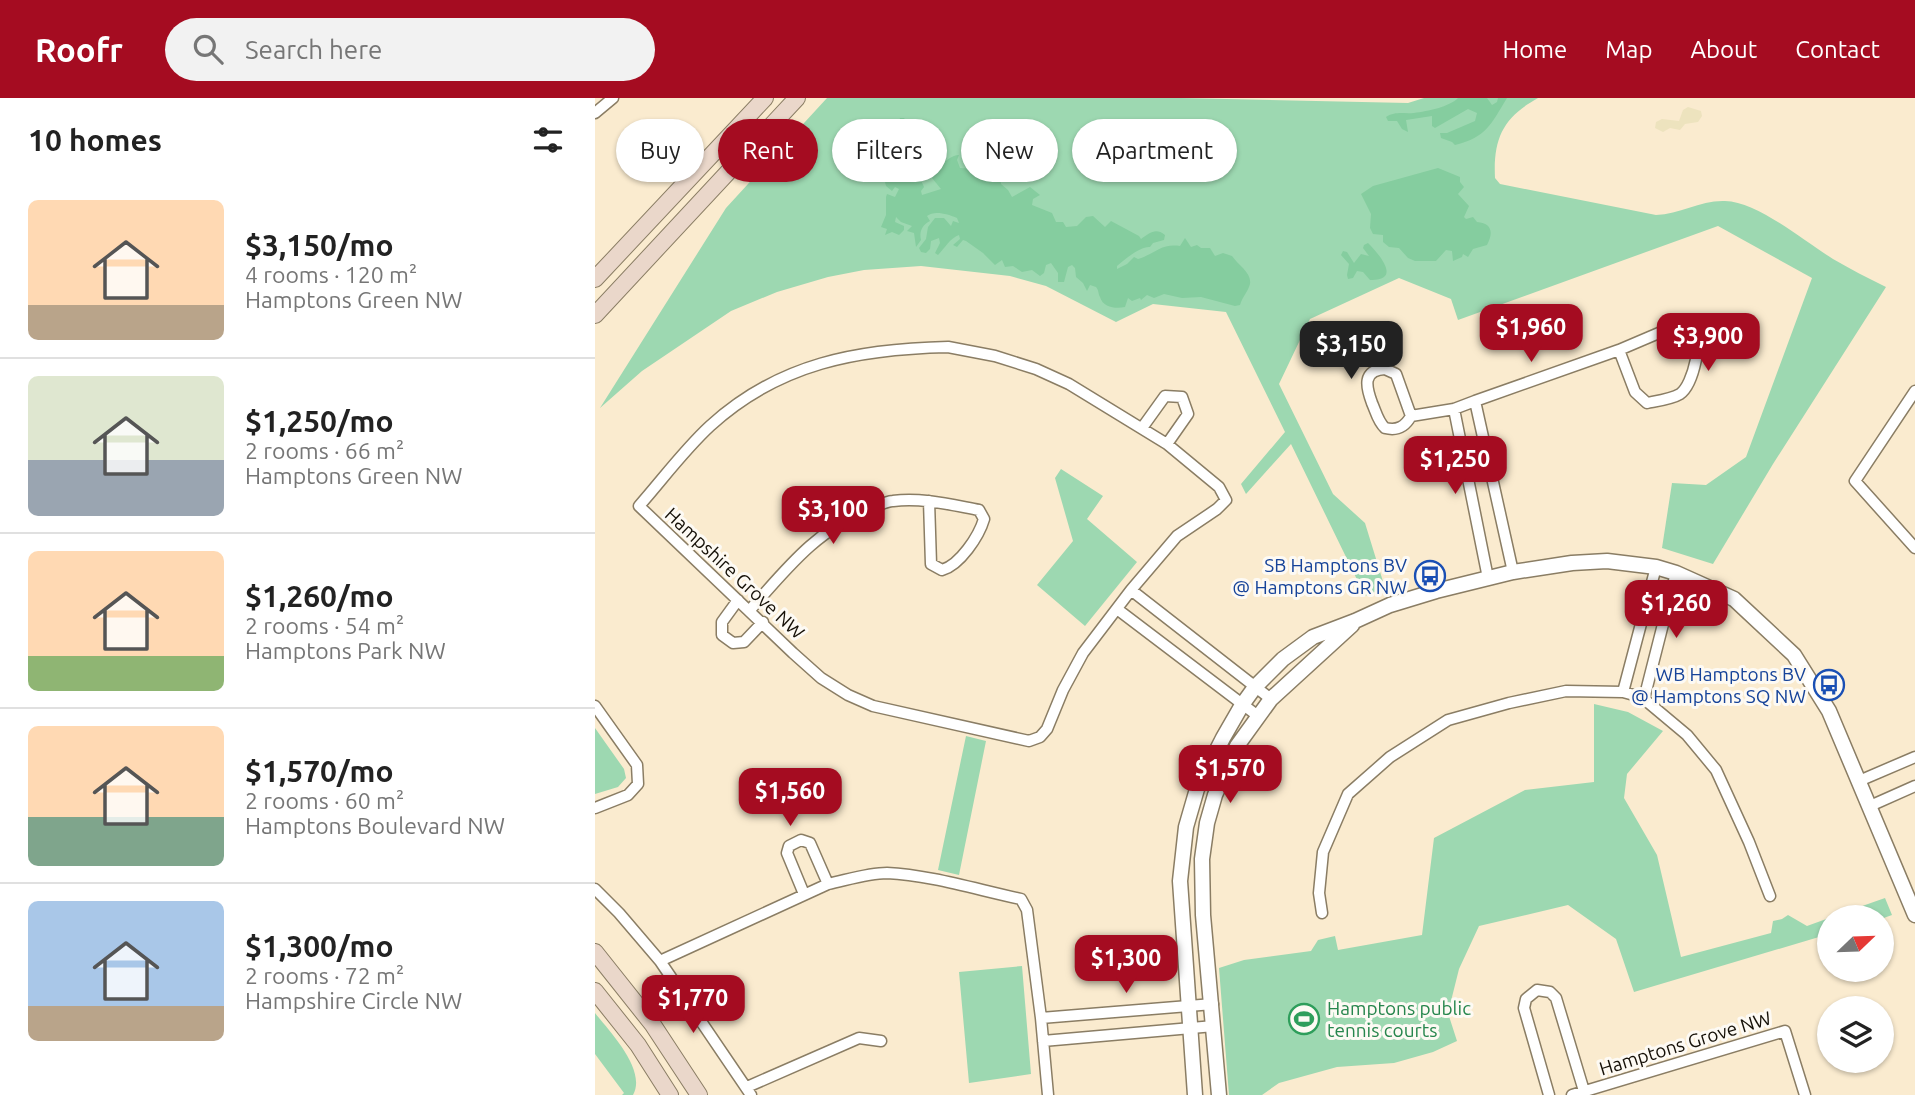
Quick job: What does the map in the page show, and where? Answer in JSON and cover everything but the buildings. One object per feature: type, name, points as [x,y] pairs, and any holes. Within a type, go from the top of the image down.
[{"type":"main road","points":[[595,279],[765,98]]},
{"type":"main road","points":[[595,315],[797,98]]},
{"type":"main road","points":[[595,952],[653,1025],[699,1095]]},
{"type":"main road","points":[[595,991],[638,1045],[670,1095]]},
{"type":"street","points":[[595,113],[613,98]]},
{"type":"street","points":[[1411,416],[1396,374],[1385,369],[1371,373],[1366,387],[1382,427],[1400,428],[1411,416],[1454,409],[1619,349],[1687,321],[1695,324],[1699,335],[1687,387],[1677,395],[1647,403],[1635,392],[1619,349]]},
{"type":"street","name":"Hampshire Grove NW","points":[[947,347],[995,356],[1036,369],[1069,384],[1167,444],[1219,487],[1226,500],[1177,536],[1131,590],[1083,653],[1063,690],[1047,729],[1040,737],[1029,741],[873,706],[848,695],[821,678],[639,506],[711,426],[744,400],[786,376],[843,356],[901,348],[947,347]]},
{"type":"street","points":[[1915,391],[1855,481],[1915,548]]},
{"type":"street","points":[[1142,428],[1165,397],[1182,397],[1188,414],[1167,444]]},
{"type":"street","points":[[1475,401],[1513,572]]},
{"type":"street","points":[[1454,409],[1488,578]]},
{"type":"street","points":[[750,610],[804,549],[824,533],[862,511],[892,500],[929,501],[979,510],[984,519],[981,530],[952,568],[942,570],[931,564],[929,501]]},
{"type":"street","points":[[1195,1095],[1180,881],[1186,827],[1197,789],[1223,738],[1255,687],[1283,659],[1313,636],[1390,605],[1488,578],[1571,563],[1607,561],[1656,567],[1677,573],[1734,599],[1794,655],[1829,711],[1915,915]]},
{"type":"street","points":[[1623,692],[1656,567]]},
{"type":"street","points":[[1644,699],[1677,573]]},
{"type":"street","points":[[1131,590],[1271,699]]},
{"type":"street","points":[[738,600],[722,622],[722,635],[733,643],[744,642],[763,622]]},
{"type":"street","points":[[1117,608],[1258,716]]},
{"type":"street","points":[[1219,1095],[1203,915],[1202,859],[1207,823],[1215,795],[1237,747],[1271,699],[1355,621]]},
{"type":"street","points":[[1322,913],[1319,892],[1323,852],[1348,794],[1390,757],[1448,720],[1566,691],[1623,692],[1644,699],[1687,735],[1716,770],[1770,896]]},
{"type":"street","points":[[595,706],[637,765],[638,784],[628,795],[595,808]]},
{"type":"street","points":[[1859,781],[1915,757]]},
{"type":"street","points":[[1870,806],[1915,786]]},
{"type":"street","points":[[804,894],[787,853],[789,846],[801,840],[810,843],[828,884]]},
{"type":"street","points":[[660,961],[828,884],[885,873],[922,878],[1021,900],[1027,910],[1048,1095]]},
{"type":"street","points":[[595,889],[660,961],[749,1091],[859,1038],[881,1041]]},
{"type":"street","points":[[1549,1095],[1524,1008],[1526,999],[1537,990],[1550,992],[1556,998],[1584,1091]]},
{"type":"street","points":[[1041,1018],[1213,1004]]},
{"type":"street","points":[[1043,1041],[1214,1027]]},
{"type":"street","name":"Hamptons Grove NW","points":[[1572,1095],[1785,1031],[1805,1095]]},
{"type":"green space","points":[[827,98],[1181,98],[1408,103],[1424,98],[1538,98],[1517,113],[1503,130],[1495,164],[1495,178],[1500,184],[1656,215],[1716,201],[1738,203],[1766,215],[1833,259],[1886,287],[1713,564],[1662,548],[1672,483],[1706,485],[1746,457],[1812,278],[1718,226],[1458,320],[1451,299],[1399,278],[1310,319],[1279,384],[1333,494],[1365,523],[1385,588],[1365,596],[1291,444],[1246,494],[1241,484],[1285,432],[1226,312],[1153,304],[1116,322],[1046,286],[1010,276],[921,266],[864,270],[777,292],[731,311],[642,371],[600,408],[726,208],[750,182],[818,182],[818,119],[808,119]]},
{"type":"green space","points":[[1458,98],[1487,98],[1492,105],[1498,98],[1507,98],[1487,128],[1474,138],[1455,145],[1441,138],[1440,133],[1447,133],[1475,121],[1477,113],[1468,109],[1435,128],[1432,126],[1432,116],[1406,120],[1408,132],[1402,129],[1397,121],[1388,121],[1386,117],[1396,113],[1414,113],[1438,108]]},
{"type":"green space","points":[[959,155],[957,160],[961,168],[961,182],[1001,182],[1012,197],[1030,187],[1040,195],[1033,199],[1032,205],[1052,213],[1056,222],[1063,222],[1066,227],[1077,226],[1086,217],[1093,216],[1105,227],[1111,221],[1141,239],[1155,231],[1165,235],[1164,240],[1133,254],[1117,266],[1117,269],[1134,257],[1144,257],[1163,247],[1180,246],[1185,238],[1191,247],[1197,245],[1210,248],[1215,256],[1223,253],[1232,256],[1247,273],[1249,287],[1240,305],[1235,306],[1201,297],[1182,298],[1164,294],[1154,298],[1147,295],[1141,300],[1132,301],[1128,298],[1125,307],[1114,308],[1102,301],[1096,287],[1090,285],[1087,291],[1076,277],[1072,265],[1068,267],[1064,282],[1058,282],[1058,273],[1051,263],[1046,265],[1040,276],[1032,270],[1022,272],[1013,266],[1005,267],[1002,260],[995,265],[966,241],[963,240],[957,247],[953,245],[960,239],[959,235],[938,255],[935,253],[940,243],[939,238],[931,241],[930,249],[926,253],[921,252],[919,248],[935,218],[944,218],[951,226],[953,221],[959,223],[957,218],[945,214],[933,213],[927,216],[930,221],[922,229],[921,240],[916,247],[914,233],[907,231],[912,226],[896,217],[895,222],[904,226],[904,230],[899,235],[892,232],[885,235],[887,229],[881,227],[886,215],[886,197],[887,194],[895,197],[899,189],[895,187],[892,191],[885,182],[922,182],[924,187],[922,195],[941,189],[935,182],[947,182],[947,160]]},
{"type":"green space","points":[[1438,168],[1460,177],[1464,187],[1458,194],[1469,206],[1464,217],[1473,217],[1477,222],[1486,224],[1490,237],[1487,245],[1473,249],[1468,257],[1463,254],[1453,261],[1452,251],[1446,250],[1436,261],[1415,261],[1399,248],[1389,247],[1383,242],[1383,235],[1373,234],[1370,228],[1371,214],[1361,194],[1373,186]]},
{"type":"green space","points":[[1368,243],[1382,260],[1387,272],[1385,276],[1370,280],[1363,272],[1357,271],[1353,278],[1348,279],[1349,264],[1341,255],[1343,251],[1347,252],[1354,263],[1361,254],[1369,256],[1363,248]]},
{"type":"green space","points":[[1061,469],[1103,496],[1087,519],[1137,562],[1085,626],[1037,585],[1073,541],[1055,478]]},
{"type":"green space","points":[[1594,704],[1628,712],[1663,731],[1627,774],[1624,798],[1657,855],[1681,957],[1771,933],[1773,921],[1788,915],[1807,926],[1817,922],[1817,938],[1634,992],[1616,939],[1568,905],[1479,926],[1459,969],[1448,1013],[1457,1041],[1433,1052],[1394,1063],[1337,1067],[1279,1083],[1262,1095],[1229,1095],[1219,968],[1244,960],[1311,951],[1318,940],[1335,936],[1338,950],[1422,935],[1434,838],[1525,790],[1594,782]]},
{"type":"green space","points":[[595,728],[624,769],[626,778],[618,787],[595,794]]},
{"type":"green space","points":[[966,736],[986,741],[959,875],[938,870]]},
{"type":"green space","points":[[1885,898],[1888,905],[1865,905]]},
{"type":"green space","points":[[1022,966],[1031,1074],[969,1083],[959,972]]},
{"type":"green space","points":[[595,1013],[631,1063],[636,1085],[633,1095],[622,1095],[624,1093],[595,1054]]},
{"type":"sand","points":[[1688,107],[1701,111],[1702,116],[1698,122],[1685,124],[1680,130],[1670,128],[1663,132],[1655,128],[1656,122],[1662,119],[1679,121],[1683,110]]},
{"type":"place","name":"SB Hamptons BV @ Hamptons GR NW","points":[[1430,576]]},
{"type":"place","name":"WB Hamptons BV @ Hamptons SQ NW","points":[[1829,685]]},
{"type":"place","name":"Hamptons public tennis courts","points":[[1304,1019]]}]
